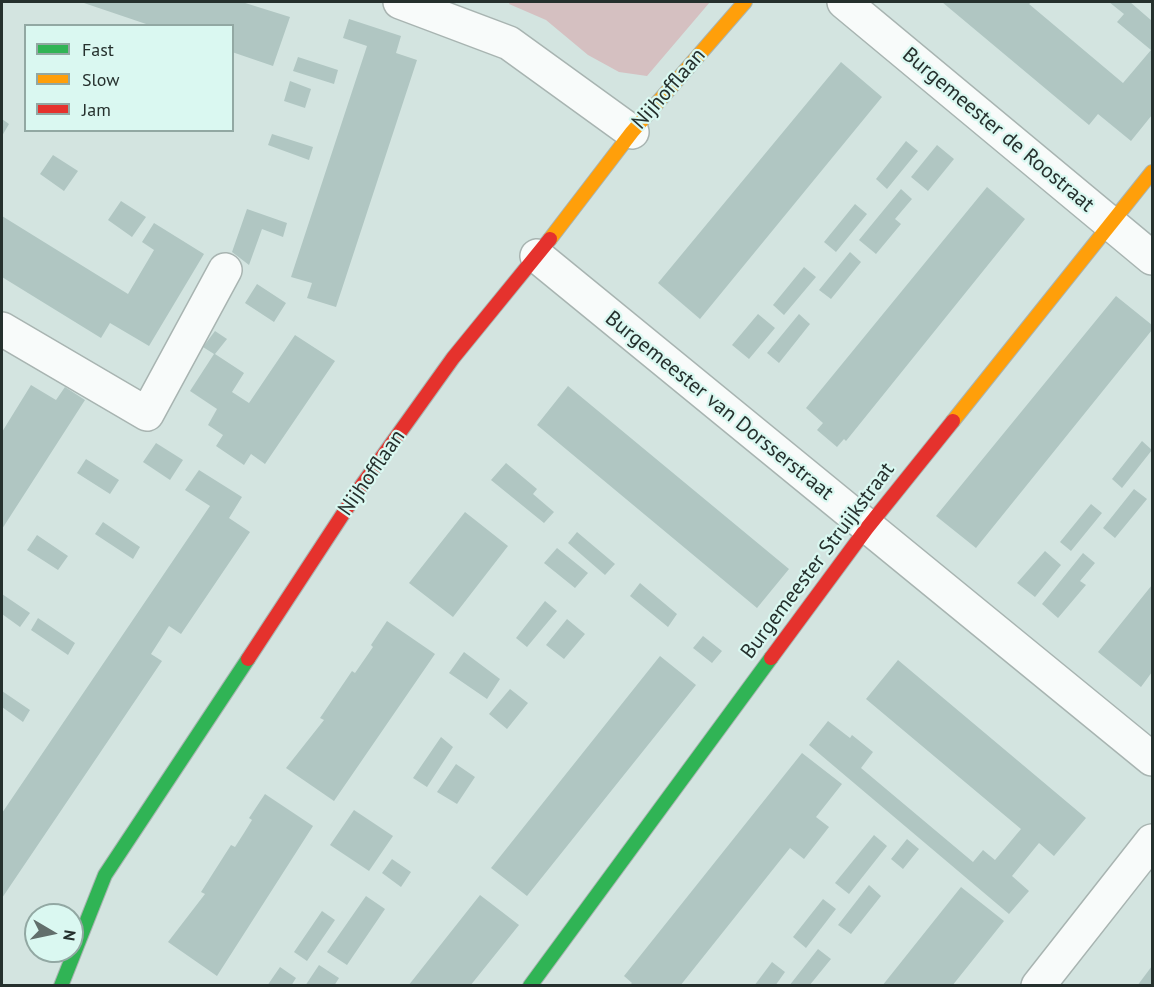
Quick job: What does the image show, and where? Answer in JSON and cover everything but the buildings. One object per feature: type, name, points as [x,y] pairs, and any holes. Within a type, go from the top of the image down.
[{"type":"street","points":[[400,2],[457,11],[509,43],[632,132]]},
{"type":"street","name":"Nijhofflaan","points":[[61,986],[105,875],[362,485],[453,358],[537,256],[632,132],[745,2]]},
{"type":"street","name":"Burgemeester de Roostraat","points":[[844,2],[1152,258]]},
{"type":"street","name":"Burgemeester Struijkstraat","points":[[530,986],[867,528],[1152,172]]},
{"type":"street","name":"Burgemeester van Dorsserstraat","points":[[537,256],[1152,759]]},
{"type":"street","points":[[6,339],[147,414],[225,270]]},
{"type":"street","points":[[1038,986],[1152,841]]},
{"type":"shaded area","points":[[510,2],[710,2],[647,76],[619,72],[588,55],[546,20],[509,4]]},
{"type":"traffic: fast","points":[[530,986],[771,658]]},
{"type":"traffic: fast","points":[[61,986],[105,875],[248,659]]},
{"type":"traffic: slow","points":[[550,239],[632,132],[745,2]]},
{"type":"traffic: slow","points":[[953,421],[1152,172]]},
{"type":"traffic: jam","points":[[248,659],[362,485],[453,358],[550,239]]},
{"type":"traffic: jam","points":[[771,658],[867,528],[953,421]]}]
